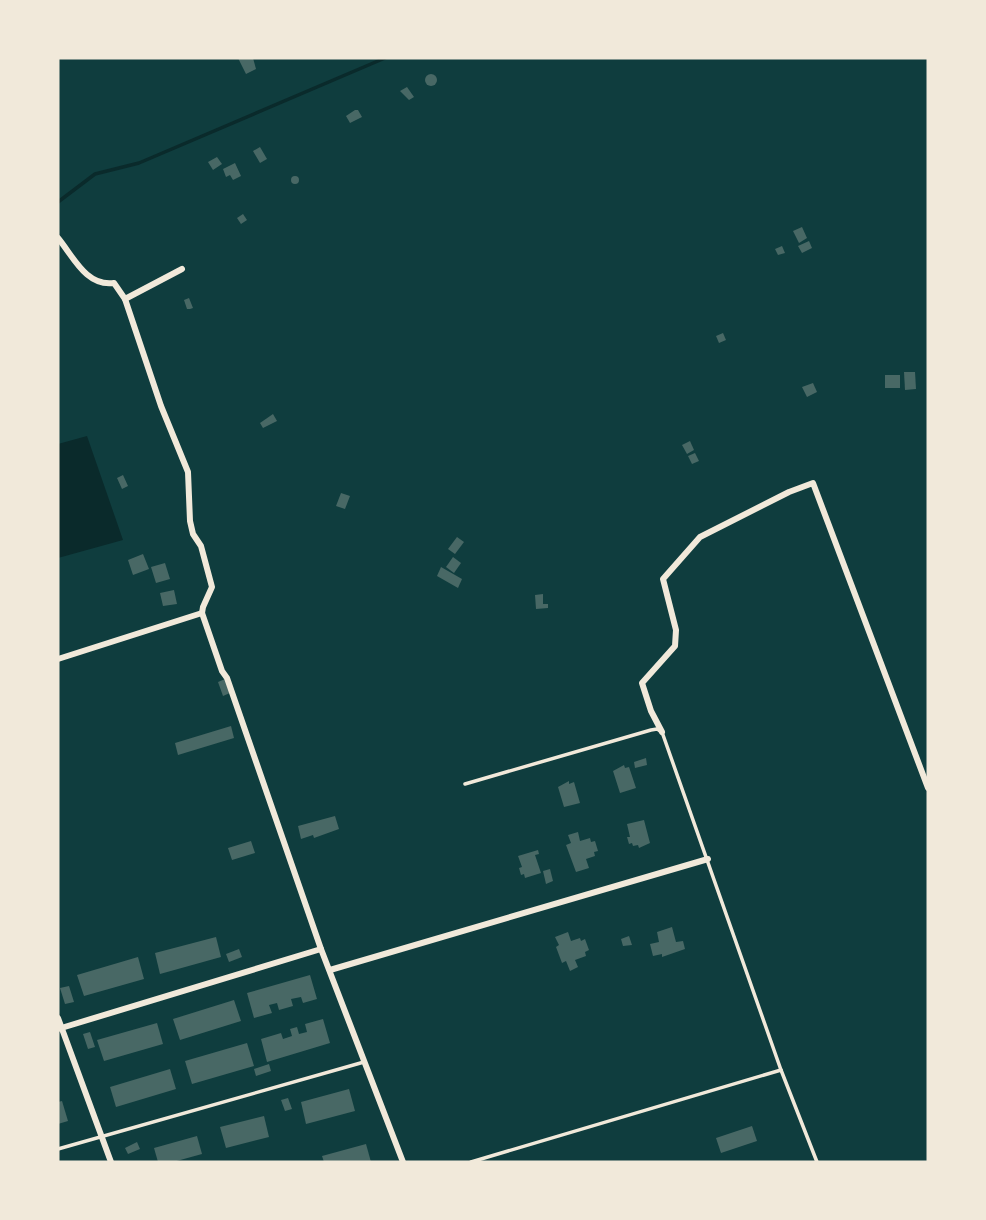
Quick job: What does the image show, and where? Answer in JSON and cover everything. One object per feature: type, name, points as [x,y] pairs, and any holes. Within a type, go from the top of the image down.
[{"type":"street","points":[[58,238],[90,277],[105,284],[114,283],[125,299],[161,406],[188,472],[190,521],[193,534],[201,546],[212,587],[202,613],[321,948],[403,1162]]},
{"type":"street","points":[[125,299],[182,269]]},
{"type":"street","points":[[662,732],[651,711],[642,683],[675,646],[676,630],[663,579],[701,537],[789,492],[813,483],[928,788]]},
{"type":"street","points":[[58,659],[202,613]]},
{"type":"street","points":[[330,970],[708,859]]},
{"type":"street","points":[[59,1029],[321,948]]},
{"type":"street","points":[[58,1018],[59,1029],[111,1162]]},
{"type":"lane","points":[[465,783],[650,730],[657,729],[662,732],[781,1069],[817,1162]]},
{"type":"lane","points":[[58,1149],[364,1062]]},
{"type":"lane","points":[[471,1162],[781,1069]]},
{"type":"water","points":[[87,436],[123,540],[58,558],[58,444]]},
{"type":"building","points":[[238,58],[253,58],[256,69],[246,74]]},
{"type":"building","points":[[426,75],[436,75],[436,85],[426,85]]},
{"type":"building","points":[[407,87],[414,97],[409,100],[400,91]]},
{"type":"building","points":[[358,110],[362,117],[350,123],[346,116]]},
{"type":"building","points":[[260,147],[267,159],[260,163],[253,151]]},
{"type":"building","points":[[217,157],[222,164],[213,170],[208,162]]},
{"type":"building","points":[[235,163],[241,176],[233,180],[230,175],[226,177],[223,169]]},
{"type":"building","points":[[295,176],[299,180],[295,184],[291,180]]},
{"type":"building","points":[[243,214],[247,220],[241,224],[237,218]]},
{"type":"building","points":[[802,227],[807,238],[799,243],[793,231]]},
{"type":"building","points":[[809,241],[812,248],[802,253],[798,246]]},
{"type":"building","points":[[782,246],[785,253],[778,255],[775,249]]},
{"type":"building","points":[[189,298],[193,308],[187,309],[184,300]]},
{"type":"building","points":[[723,333],[726,340],[719,343],[716,336]]},
{"type":"building","points":[[904,372],[915,372],[916,389],[905,390]]},
{"type":"building","points":[[885,375],[900,375],[900,388],[885,388]]},
{"type":"building","points":[[813,383],[817,392],[807,397],[802,387]]},
{"type":"building","points":[[273,414],[277,421],[263,428],[260,423]]},
{"type":"building","points":[[690,441],[694,450],[687,454],[682,445]]},
{"type":"building","points":[[695,453],[699,461],[692,464],[688,456]]},
{"type":"building","points":[[123,475],[128,486],[122,489],[117,478]]},
{"type":"building","points":[[341,493],[350,496],[345,509],[336,506]]},
{"type":"building","points":[[457,537],[464,542],[455,554],[448,549]]},
{"type":"building","points":[[143,554],[149,569],[133,575],[128,560]]},
{"type":"building","points":[[453,557],[461,563],[454,573],[446,567]]},
{"type":"building","points":[[165,563],[170,579],[156,583],[151,567]]},
{"type":"building","points":[[441,567],[462,579],[458,588],[437,576]]},
{"type":"building","points":[[174,590],[177,604],[163,606],[160,593]]},
{"type":"building","points":[[543,594],[543,604],[548,604],[548,608],[536,609],[535,595]]},
{"type":"building","points":[[225,679],[230,693],[223,696],[218,682]]},
{"type":"building","points":[[231,726],[234,738],[178,755],[175,743]]},
{"type":"building","points":[[646,758],[647,765],[635,768],[634,762]]},
{"type":"building","points":[[624,765],[625,768],[629,767],[636,788],[620,793],[613,771]]},
{"type":"building","points":[[569,781],[569,784],[574,782],[580,803],[564,807],[558,787]]},
{"type":"building","points":[[335,816],[339,829],[314,838],[313,835],[301,839],[298,826]]},
{"type":"building","points":[[644,820],[650,843],[639,848],[638,845],[629,844],[627,824]]},
{"type":"building","points":[[578,832],[580,841],[590,838],[591,842],[595,841],[598,851],[594,852],[595,856],[586,859],[589,868],[576,872],[566,845],[571,843],[568,835]]},
{"type":"building","points":[[251,841],[255,853],[232,860],[228,848]]},
{"type":"building","points":[[538,850],[539,854],[535,855],[541,873],[525,878],[524,874],[521,875],[519,868],[522,867],[518,856]]},
{"type":"building","points":[[550,869],[553,881],[546,884],[543,871]]},
{"type":"building","points":[[672,927],[676,942],[683,941],[685,949],[662,957],[662,954],[653,956],[650,944],[659,942],[657,932]]},
{"type":"building","points":[[568,932],[571,941],[585,939],[589,950],[585,952],[586,956],[575,960],[578,967],[570,971],[566,961],[562,963],[555,937]]},
{"type":"building","points":[[629,936],[632,945],[623,946],[621,939]]},
{"type":"building","points":[[216,937],[221,957],[160,974],[155,953]]},
{"type":"building","points":[[239,949],[242,957],[229,962],[226,954]]},
{"type":"building","points":[[138,957],[144,979],[84,996],[77,975]]},
{"type":"building","points":[[310,975],[317,999],[303,1003],[301,997],[291,999],[293,1006],[279,1010],[277,1003],[269,1005],[272,1013],[254,1018],[247,993]]},
{"type":"building","points":[[69,986],[74,1002],[65,1004],[60,988]]},
{"type":"building","points":[[234,1000],[241,1021],[180,1040],[173,1019]]},
{"type":"building","points":[[323,1019],[330,1043],[267,1062],[261,1039],[281,1033],[283,1039],[292,1036],[290,1029],[297,1027],[299,1034],[307,1032],[305,1024]]},
{"type":"building","points":[[157,1023],[163,1044],[104,1061],[97,1040]]},
{"type":"building","points":[[90,1032],[95,1047],[88,1049],[83,1034]]},
{"type":"building","points":[[247,1043],[254,1066],[192,1084],[185,1061]]},
{"type":"building","points":[[269,1064],[271,1071],[256,1076],[254,1069]]},
{"type":"building","points":[[170,1069],[176,1089],[116,1107],[110,1087]]},
{"type":"building","points":[[349,1089],[355,1111],[306,1124],[301,1102]]},
{"type":"building","points":[[288,1098],[292,1109],[285,1111],[281,1100]]},
{"type":"building","points":[[62,1101],[68,1121],[58,1124],[58,1102]]},
{"type":"building","points":[[264,1116],[269,1137],[226,1148],[220,1127]]},
{"type":"building","points":[[752,1126],[757,1141],[721,1153],[716,1138]]},
{"type":"building","points":[[197,1136],[202,1154],[173,1162],[158,1162],[154,1148]]},
{"type":"building","points":[[137,1142],[140,1149],[128,1154],[125,1148]]},
{"type":"building","points":[[366,1144],[371,1162],[324,1162],[322,1156]]},
{"type":"waterway","points":[[58,202],[95,174],[139,163],[385,58]]}]
